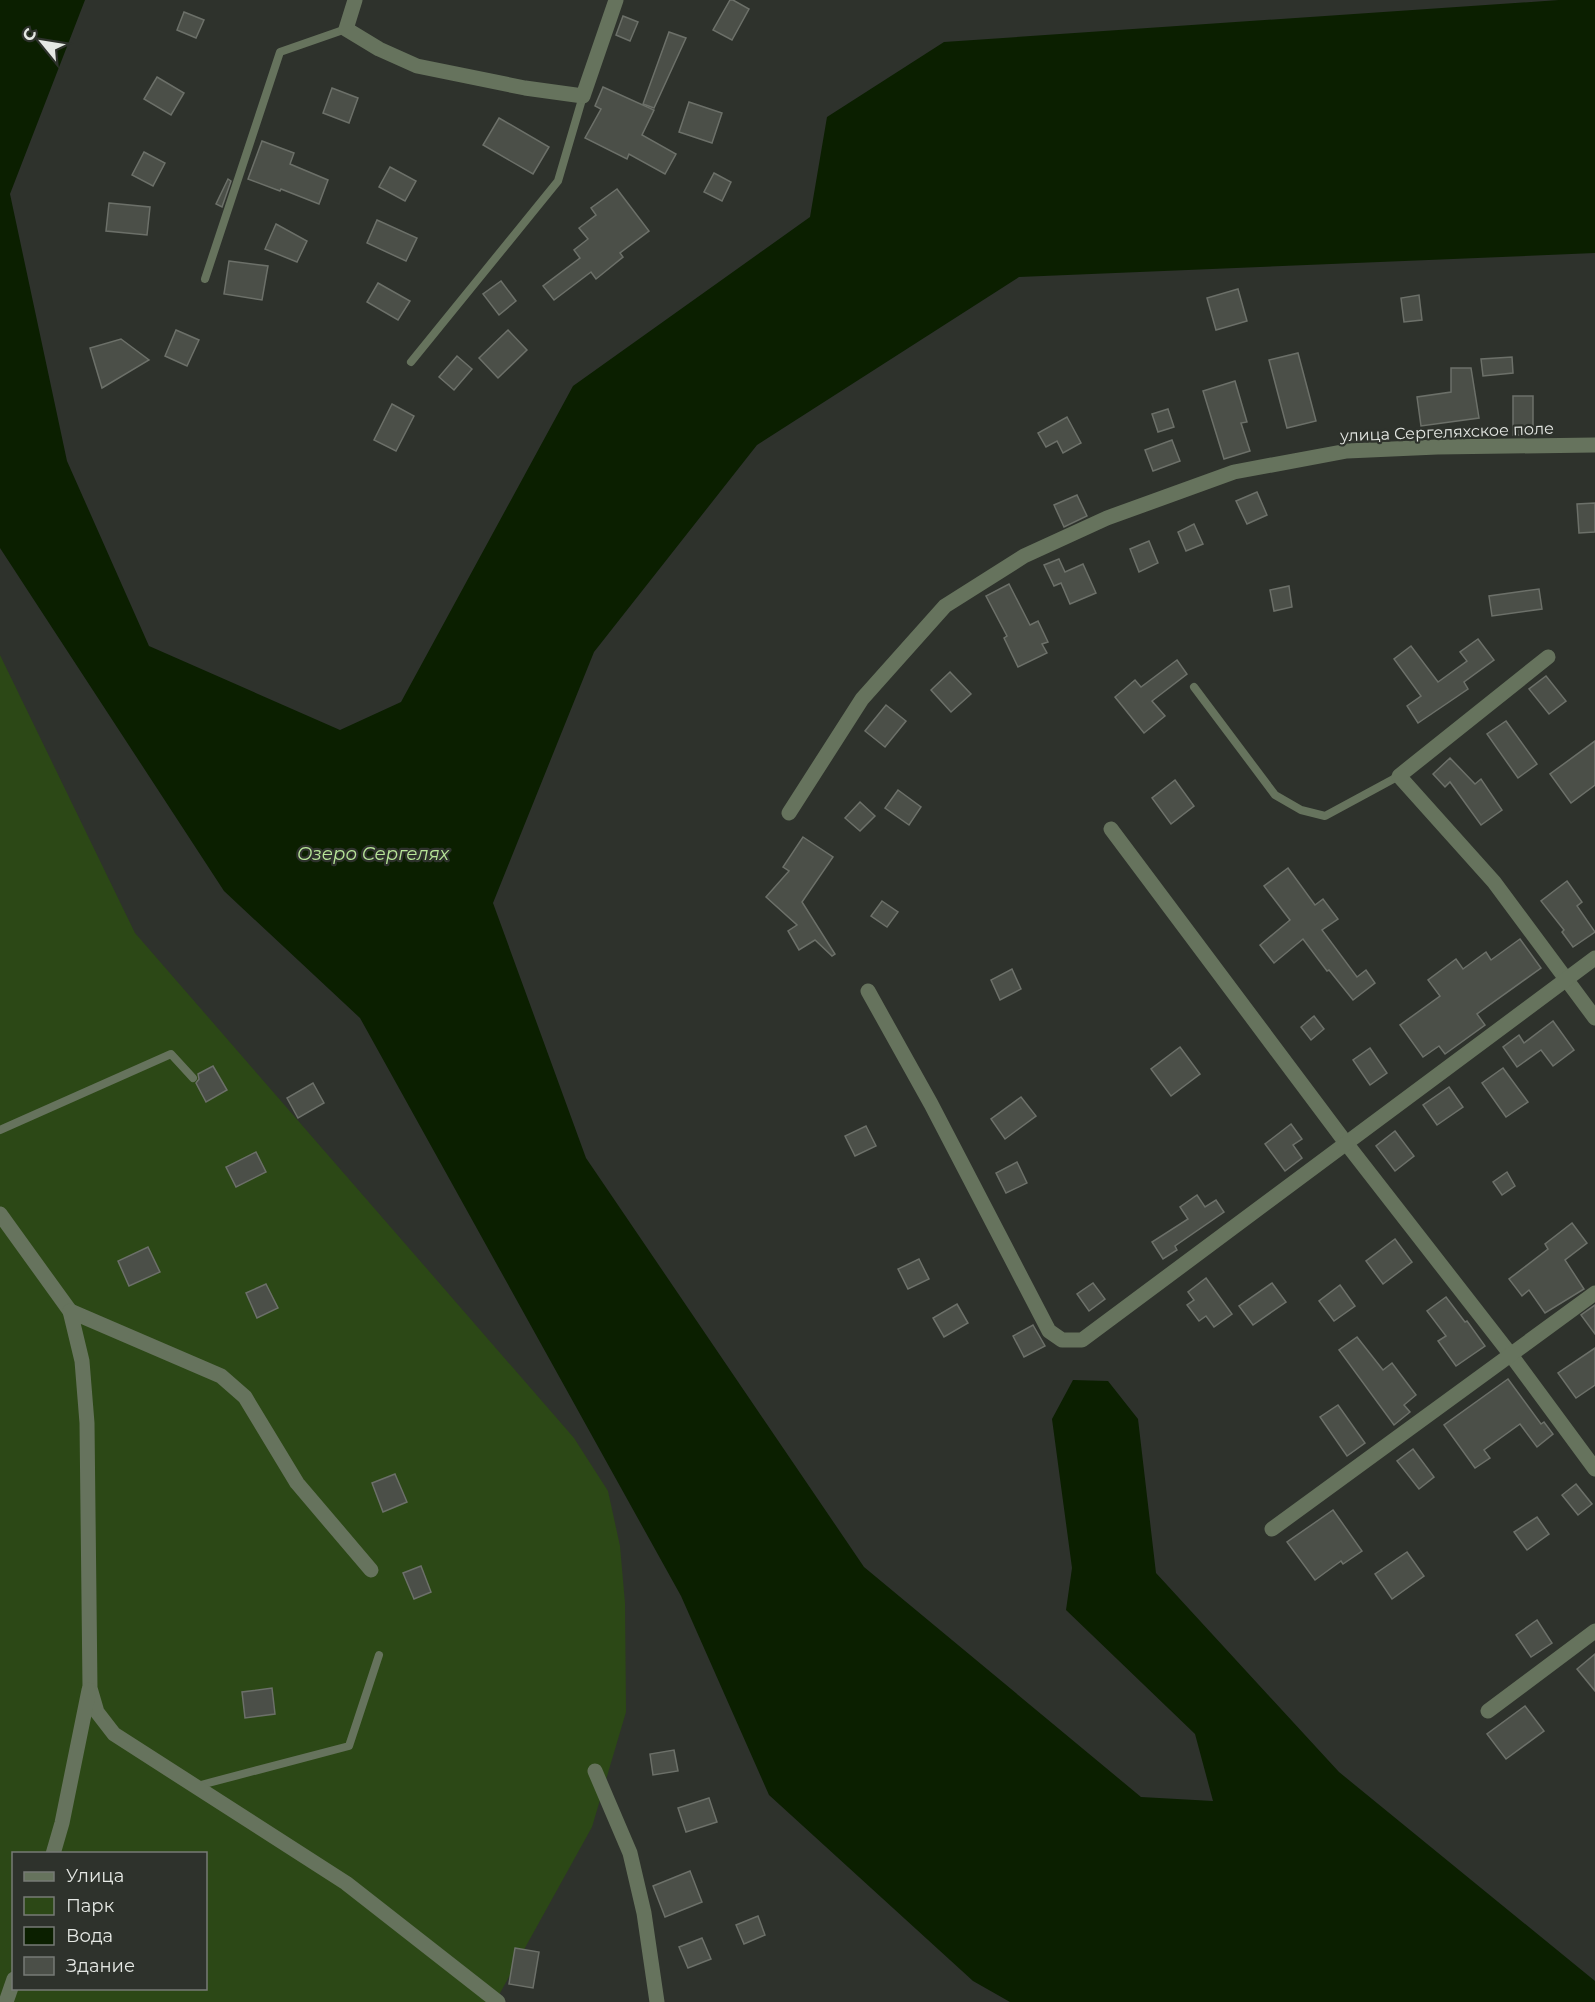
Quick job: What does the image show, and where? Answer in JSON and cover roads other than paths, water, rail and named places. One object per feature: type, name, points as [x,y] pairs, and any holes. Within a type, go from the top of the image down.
[{"type":"street","points":[[355,0],[346,29],[379,50],[417,66],[525,88],[583,96],[616,0]]},
{"type":"street","name":"улица Сергеляхское поле","points":[[789,813],[862,699],[945,606],[1024,556],[1107,518],[1234,472],[1347,451],[1437,447],[1595,445]]},
{"type":"street","points":[[1548,657],[1399,776],[1494,882],[1595,1018]]},
{"type":"street","points":[[1111,829],[1346,1143],[1511,1354],[1595,1469]]},
{"type":"street","points":[[868,991],[931,1104],[1049,1331],[1062,1340],[1082,1340],[1595,958]]},
{"type":"street","points":[[0,1214],[70,1311],[82,1361],[87,1423],[90,1688],[62,1823],[54,1852]]},
{"type":"street","points":[[1272,1529],[1595,1293]]},
{"type":"street","points":[[70,1311],[221,1376],[245,1396],[297,1483],[371,1570]]},
{"type":"street","points":[[1488,1711],[1595,1631]]},
{"type":"street","points":[[90,1688],[97,1712],[114,1734],[346,1883],[498,2002]]},
{"type":"street","points":[[595,1771],[630,1853],[644,1913],[657,2002]]},
{"type":"street","points":[[6,2002],[12,1985]]},
{"type":"lane","points":[[205,279],[280,52],[346,29]]},
{"type":"lane","points":[[411,362],[558,181],[583,96]]},
{"type":"lane","points":[[1194,687],[1275,795],[1301,810],[1325,816],[1399,776]]},
{"type":"lane","points":[[0,1130],[171,1054],[193,1077]]},
{"type":"lane","points":[[197,1786],[349,1746],[379,1655]]},
{"type":"water","name":"Озеро Сергелях","points":[[0,0],[85,0],[10,194],[67,461],[149,646],[340,730],[401,702],[573,386],[810,217],[827,117],[944,42],[1559,0],[1595,0],[1595,253],[1019,277],[757,445],[594,652],[493,903],[586,1158],[864,1567],[1141,1797],[1213,1801],[1195,1734],[1066,1610],[1072,1568],[1052,1419],[1073,1380],[1108,1381],[1138,1419],[1156,1573],[1339,1772],[1595,1981],[1595,2002],[1010,2002],[973,1981],[769,1795],[681,1596],[360,1018],[224,891],[0,548]]}]
